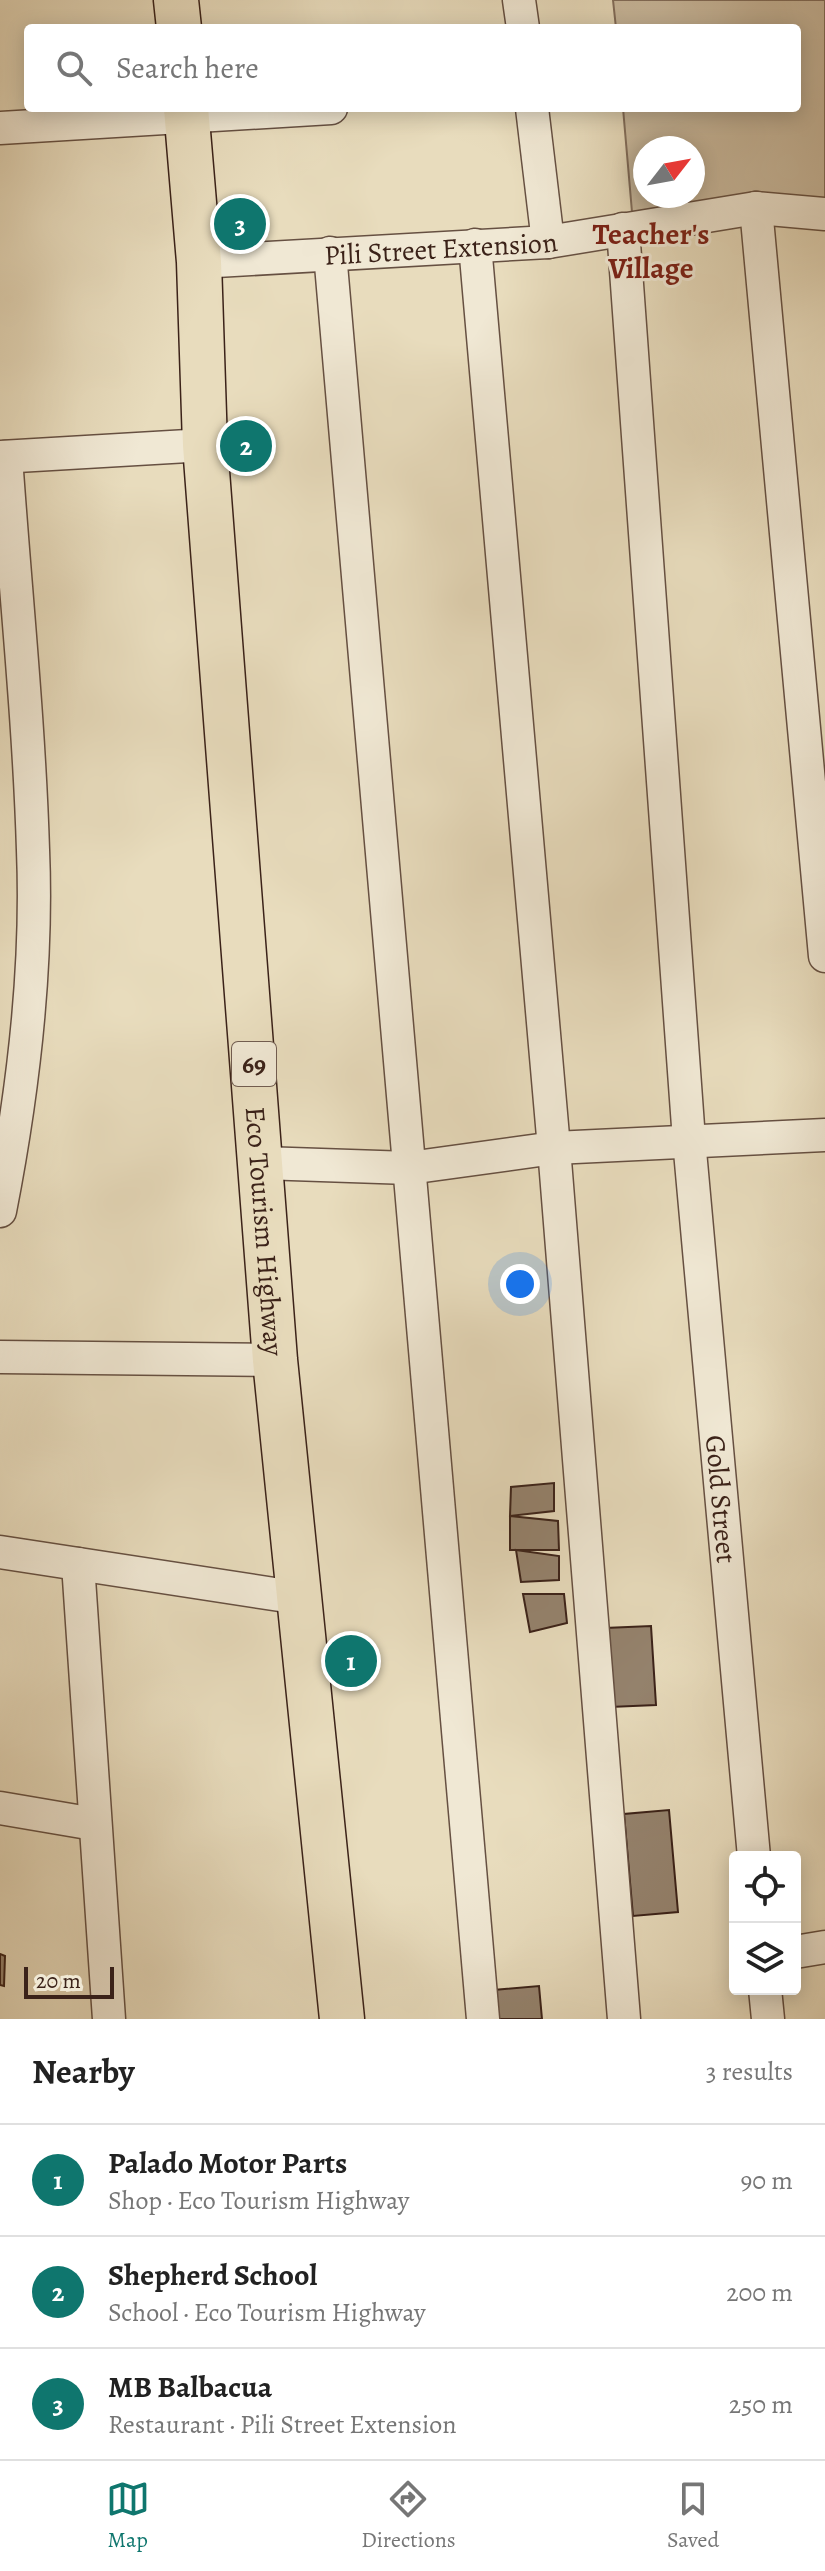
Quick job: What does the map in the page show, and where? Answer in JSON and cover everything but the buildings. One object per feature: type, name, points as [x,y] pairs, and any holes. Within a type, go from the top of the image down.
[{"type":"highway","points":[[176,0],[179,24]]},
{"type":"highway","name":"Eco Tourism Highway","points":[[186,112],[199,262],[205,445],[275,1360],[342,2019]]},
{"type":"street","points":[[519,0],[522,24]]},
{"type":"street","points":[[0,128],[186,112]]},
{"type":"street","points":[[532,112],[548,242]]},
{"type":"street","points":[[756,208],[825,956]]},
{"type":"street","name":"Pili Street Extension","points":[[199,262],[548,242],[756,208],[825,214]]},
{"type":"street","name":"Gold Street","points":[[623,229],[689,1140],[753,1851]]},
{"type":"street","points":[[475,245],[554,1148],[624,2019]]},
{"type":"street","points":[[330,253],[483,2019]]},
{"type":"street","points":[[0,1211],[16,1129],[31,978],[33,851],[3,457],[205,445]]},
{"type":"street","points":[[262,1163],[409,1168],[554,1148],[825,1135]]},
{"type":"street","points":[[0,1357],[275,1360]]},
{"type":"street","points":[[0,1552],[300,1598]]},
{"type":"street","points":[[78,1564],[109,2019]]},
{"type":"street","points":[[0,1808],[94,1824]]},
{"type":"street","points":[[801,1951],[825,1947]]},
{"type":"street","points":[[766,1995],[768,2019]]},
{"type":"shaded area","points":[[613,0],[825,0],[825,201],[705,208],[705,136],[633,136],[633,208],[702,208],[632,212],[623,112],[801,112],[801,24],[616,24]]},
{"type":"place","name":"MB Balbacua","points":[[240,224]]},
{"type":"place","name":"Shepherd School","points":[[246,446]]},
{"type":"place","name":"Palado Motor Parts","points":[[351,1661]]},
{"type":"district","name":"Teacher's Village","points":[[651,251]]}]
